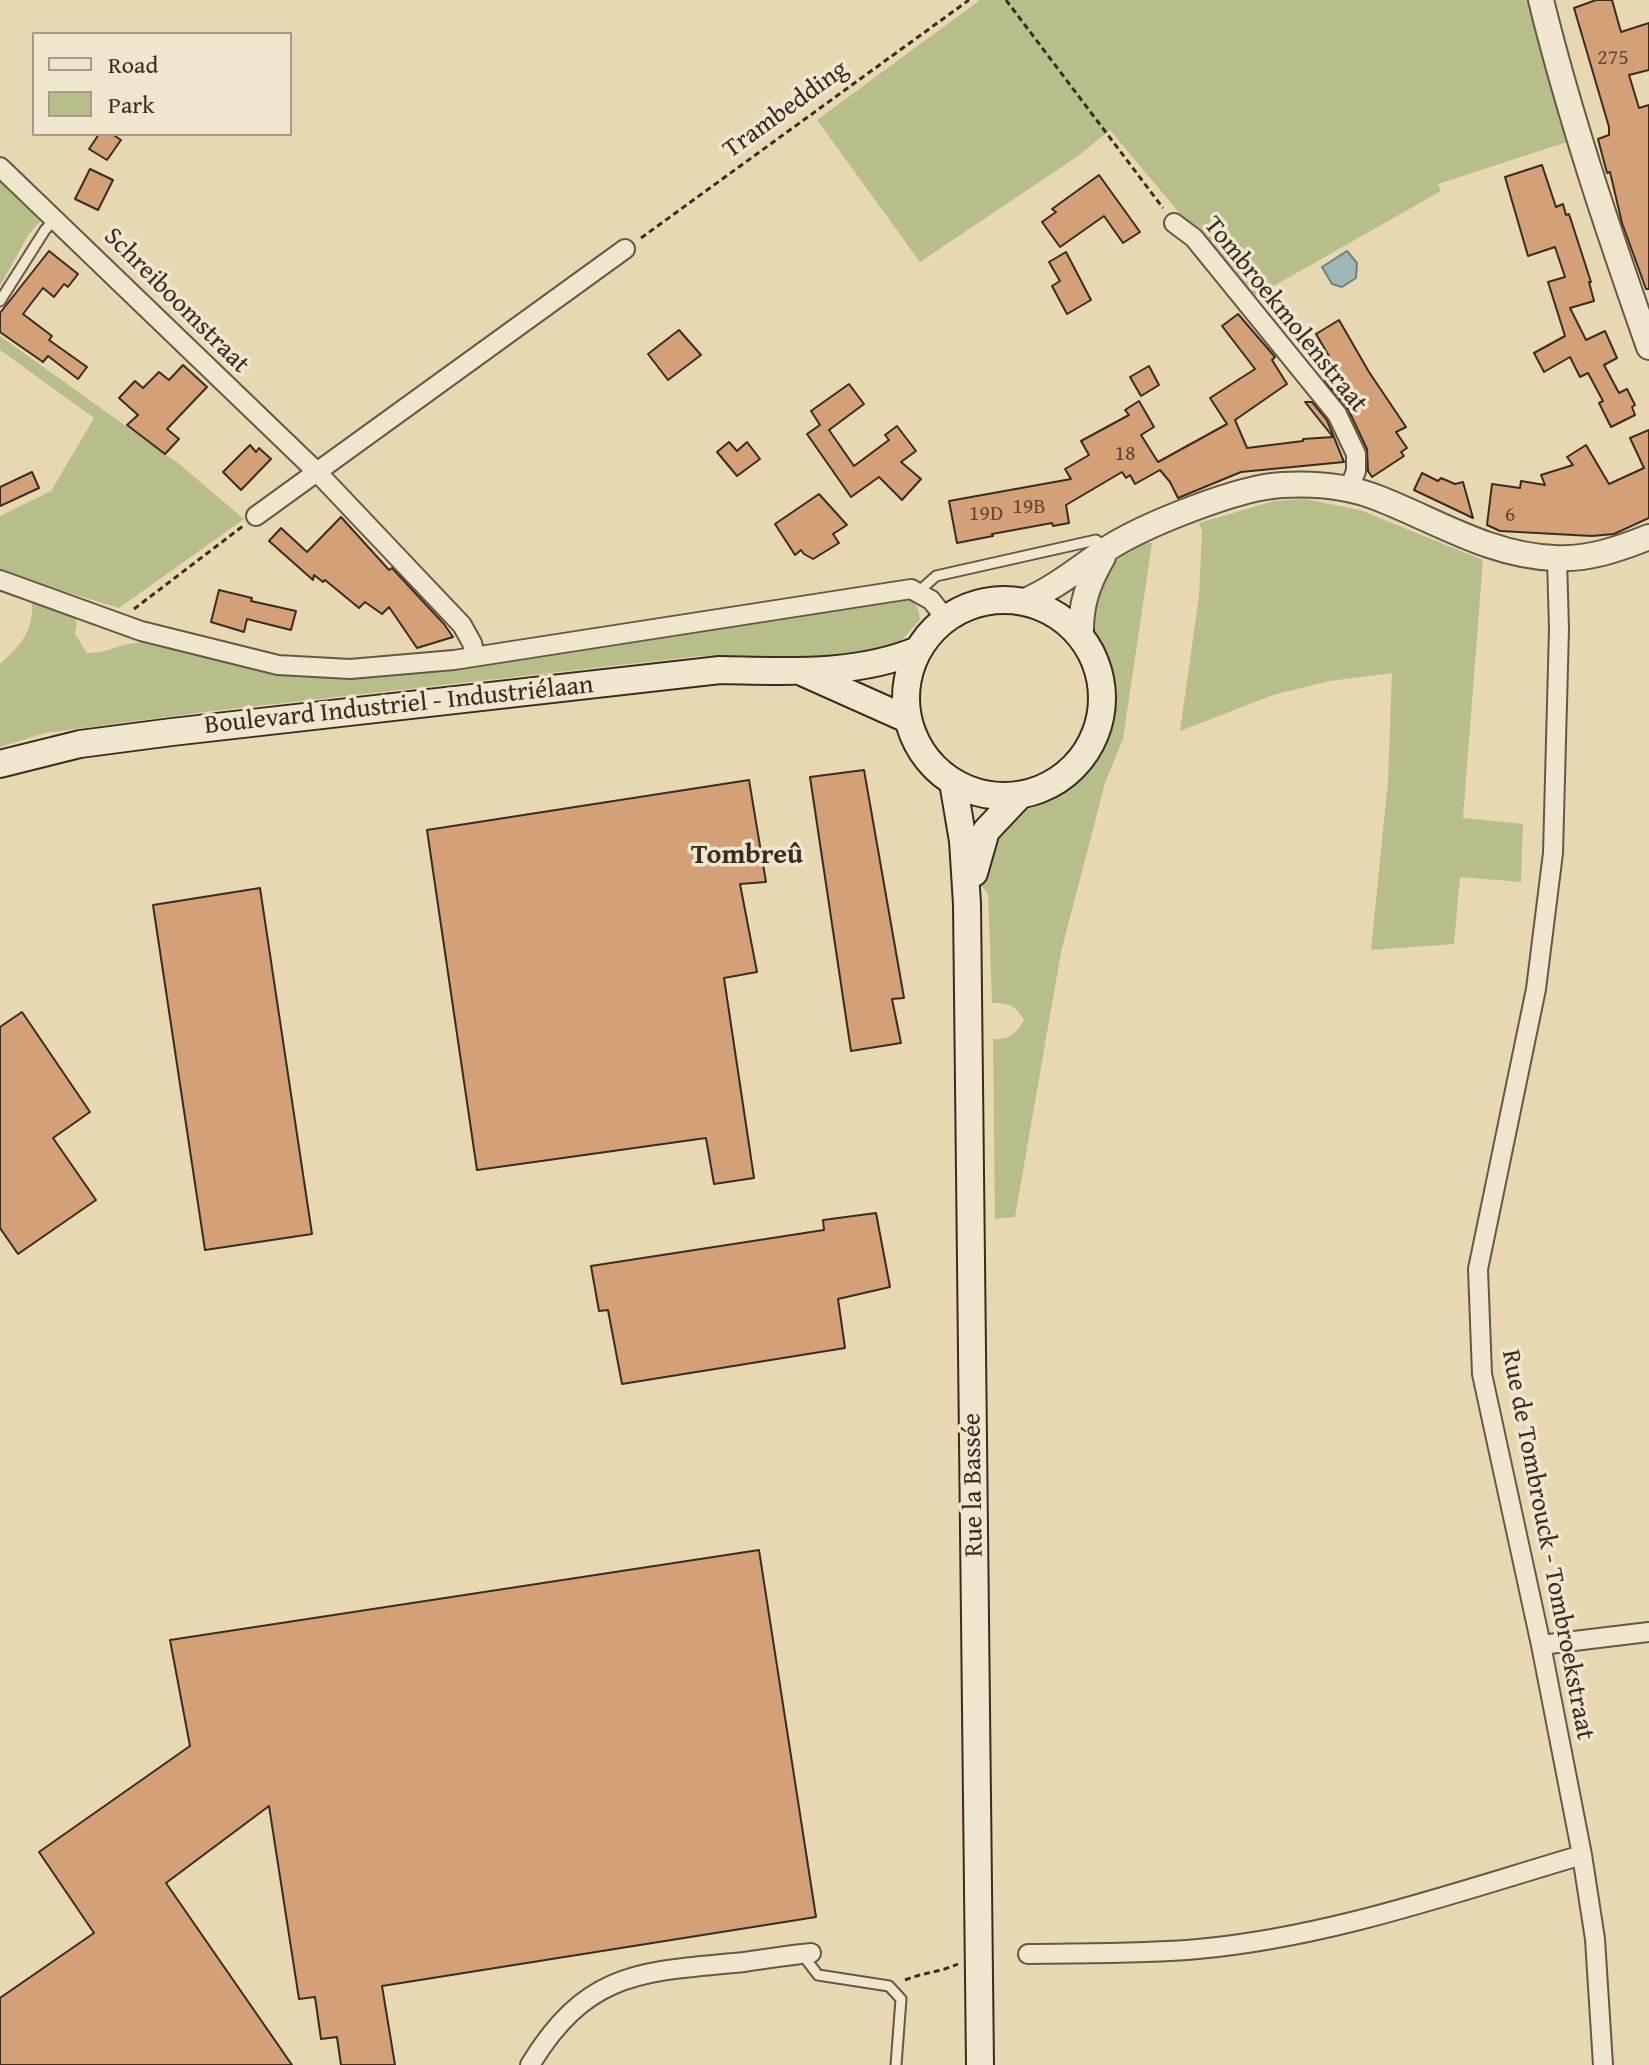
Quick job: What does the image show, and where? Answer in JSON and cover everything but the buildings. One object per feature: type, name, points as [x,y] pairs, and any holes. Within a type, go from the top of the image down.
[{"type":"main road","points":[[1003,599],[1025,601],[1056,614],[1081,636],[1100,675],[1102,710],[1095,735],[1082,758],[1064,776],[1045,788],[1019,796],[981,794],[953,782],[926,758],[913,737],[907,719],[905,692],[909,672],[918,650],[946,619],[979,603],[1003,599]]},
{"type":"main road","name":"Boulevard Industriel - Industriélaan","points":[[0,764],[80,744],[187,730],[720,670],[801,672],[871,666],[918,650]]},
{"type":"main road","name":"Boulevard Industriel - Industriélaan","points":[[801,672],[907,719]]},
{"type":"main road","name":"Rue la Bassée","points":[[953,782],[963,841],[967,904],[980,2065]]},
{"type":"main road","name":"Rue la Bassée","points":[[967,904],[986,831],[1019,796]]},
{"type":"street","points":[[1541,0],[1597,196],[1649,347]]},
{"type":"street","name":"Schreiboomstraat","points":[[0,167],[317,472],[462,625],[475,656]]},
{"type":"street","name":"Tombroekmolenstraat","points":[[1174,223],[1194,238],[1337,414],[1356,454],[1356,471],[1349,489]]},
{"type":"street","points":[[256,516],[625,249]]},
{"type":"street","points":[[1025,601],[1057,586],[1108,548],[1203,506],[1263,487],[1307,484],[1349,489],[1376,497],[1494,548],[1522,555],[1557,559],[1596,555],[1649,537]]},
{"type":"street","points":[[1081,636],[1082,605],[1088,583],[1108,548]]},
{"type":"street","name":"Rue de Tombrouck - Tombroekstraat","points":[[1557,559],[1559,629],[1553,853],[1536,989],[1478,1269],[1482,1374],[1541,1645],[1582,1855],[1595,1939],[1603,2065]]},
{"type":"street","points":[[0,580],[115,623],[263,662],[307,669],[394,667],[911,589],[931,600],[946,619]]},
{"type":"street","points":[[1541,1645],[1649,1632]]},
{"type":"street","points":[[1028,1954],[1199,1949],[1263,1940],[1350,1923],[1582,1855]]},
{"type":"street","points":[[530,2065],[562,2021],[607,1987],[633,1975],[659,1969],[806,1953]]},
{"type":"lane","points":[[0,301],[45,230],[56,218]]},
{"type":"lane","points":[[918,592],[936,576],[1096,540],[1108,548]]},
{"type":"lane","points":[[806,1953],[818,1975],[889,1986],[901,1999],[896,2065]]},
{"type":"path","name":"Trambedding","points":[[625,249],[969,0]]},
{"type":"path","points":[[1006,0],[1174,223]]},
{"type":"path","points":[[115,623],[256,516]]},
{"type":"path","points":[[889,1986],[919,1975],[934,1974],[980,1955]]},
{"type":"green space","points":[[980,0],[1531,0],[1570,141],[1438,184],[1441,191],[1251,299],[1110,130],[1078,156],[920,262],[817,120]]},
{"type":"green space","points":[[0,176],[44,217],[29,234],[0,286]]},
{"type":"green space","points":[[0,336],[179,464],[244,519],[119,608],[0,572],[0,516],[51,491],[94,418],[0,350]]},
{"type":"green space","points":[[1305,499],[1360,510],[1483,560],[1463,818],[1523,824],[1521,882],[1460,877],[1454,944],[1371,950],[1388,781],[1392,673],[1330,681],[1273,695],[1180,731],[1199,596],[1202,531],[1199,523],[1274,501]]},
{"type":"green space","points":[[1145,543],[1152,543],[1123,739],[1105,783],[1061,952],[1015,1217],[995,1219],[993,1039],[1012,1035],[1024,1020],[1011,1006],[992,1003],[988,893],[982,887],[986,859],[995,835],[1007,820],[1057,798],[1073,787],[1098,758],[1111,723],[1113,685],[1107,661],[1089,628],[1099,585],[1108,567]]},
{"type":"green space","points":[[31,596],[72,610],[77,623],[75,634],[87,653],[145,643],[289,675],[348,678],[401,674],[905,597],[916,606],[920,620],[898,644],[884,652],[809,662],[790,656],[700,656],[204,712],[45,733],[0,747],[0,664],[26,634],[32,617]]},
{"type":"water","points":[[1347,251],[1357,263],[1356,278],[1342,287],[1332,284],[1322,267]]},
{"type":"district","name":"Tombreû","points":[[747,856]]}]
